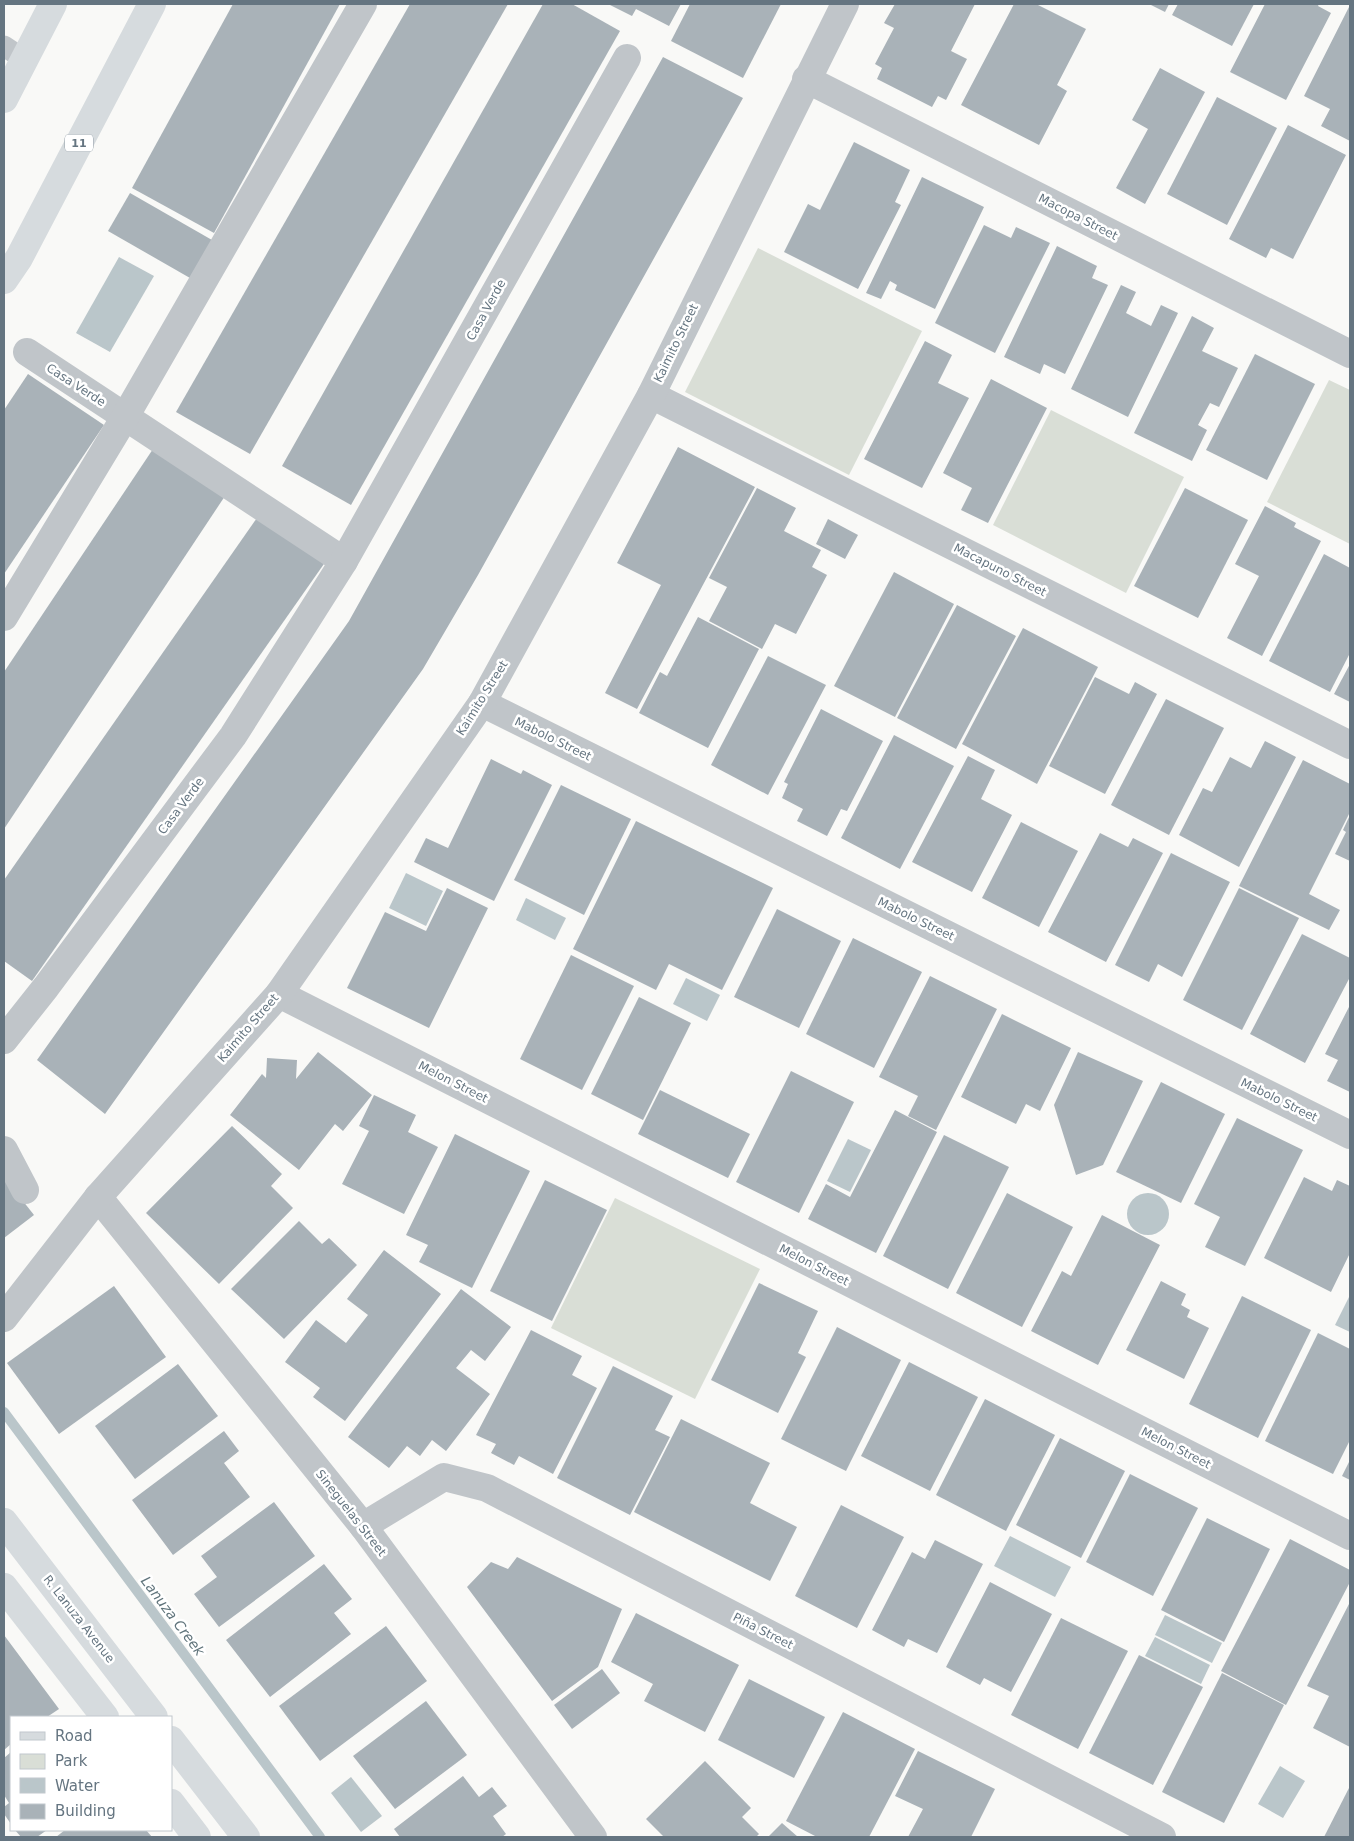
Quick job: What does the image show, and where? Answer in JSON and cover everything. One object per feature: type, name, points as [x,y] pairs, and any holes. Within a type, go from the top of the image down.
[{"type":"main road","points":[[4,99],[14,53],[53,4]]},
{"type":"main road","name":"11","points":[[4,280],[19,258],[152,4]]},
{"type":"main road","name":"R. Lanuza Avenue","points":[[4,1522],[153,1716]]},
{"type":"main road","points":[[4,1587],[104,1716]]},
{"type":"main road","points":[[172,1741],[246,1837]]},
{"type":"main road","points":[[172,1804],[198,1837]]},
{"type":"street","points":[[4,616],[125,417],[363,4]]},
{"type":"street","name":"Kaimito Street","points":[[4,1318],[98,1197],[279,994],[482,703],[651,395],[845,4]]},
{"type":"street","name":"Casa Verde","points":[[4,1040],[46,987],[233,736],[344,561],[627,58]]},
{"type":"street","name":"Macopa Street","points":[[806,80],[1350,354]]},
{"type":"street","name":"Casa Verde","points":[[27,352],[344,561]]},
{"type":"street","name":"Macapuno Street","points":[[651,395],[1350,744]]},
{"type":"street","name":"Mabolo Street","points":[[482,703],[1350,1135]]},
{"type":"street","name":"Melon Street","points":[[279,994],[1350,1536]]},
{"type":"street","points":[[4,1150],[25,1190]]},
{"type":"street","name":"Sineguelas Street","points":[[98,1197],[363,1526],[593,1837]]},
{"type":"street","name":"Piña Street","points":[[363,1526],[444,1477],[487,1488],[1162,1837]]},
{"type":"green space","points":[[758,248],[922,331],[849,475],[685,392]]},
{"type":"green space","points":[[1329,380],[1350,390],[1350,544],[1267,502]]},
{"type":"green space","points":[[1051,410],[1184,477],[1126,593],[993,525]]},
{"type":"green space","points":[[615,1198],[760,1269],[695,1399],[551,1328]]},
{"type":"water","points":[[119,257],[154,276],[110,352],[76,333]]},
{"type":"water","points":[[406,873],[443,891],[426,926],[389,908]]},
{"type":"water","points":[[526,898],[566,918],[555,940],[516,920]]},
{"type":"water","points":[[686,978],[720,995],[707,1021],[673,1004]]},
{"type":"water","points":[[848,1139],[871,1150],[850,1192],[827,1181]]},
{"type":"water","points":[[1152,1193],[1160,1196],[1166,1202],[1169,1214],[1166,1226],[1160,1232],[1144,1235],[1136,1232],[1130,1226],[1127,1210],[1130,1202],[1136,1196]]},
{"type":"water","points":[[1350,1295],[1350,1332],[1335,1325]]},
{"type":"water","points":[[1010,1536],[1071,1567],[1055,1597],[994,1566]]},
{"type":"water","points":[[1165,1615],[1222,1643],[1212,1663],[1155,1635]]},
{"type":"water","points":[[1155,1637],[1210,1665],[1201,1684],[1145,1656]]},
{"type":"water","points":[[1280,1766],[1305,1781],[1283,1818],[1258,1804]]},
{"type":"water","points":[[351,1777],[382,1816],[361,1832],[331,1793]]},
{"type":"building","points":[[233,4],[340,4],[214,233],[132,188]]},
{"type":"building","points":[[410,4],[508,4],[250,454],[176,412]]},
{"type":"building","points":[[543,4],[572,4],[620,31],[351,505],[282,466]]},
{"type":"building","points":[[608,4],[681,4],[669,26],[636,9],[632,16]]},
{"type":"building","points":[[690,4],[781,4],[743,78],[671,41]]},
{"type":"building","points":[[895,4],[975,4],[951,51],[967,59],[946,100],[938,96],[932,107],[877,79],[882,68],[875,64],[894,28],[884,23]]},
{"type":"building","points":[[1014,4],[1036,4],[1086,29],[1057,85],[1067,91],[1039,145],[961,105]]},
{"type":"building","points":[[1149,4],[1169,4],[1165,12]]},
{"type":"building","points":[[1178,4],[1254,4],[1232,46],[1172,15]]},
{"type":"building","points":[[1265,4],[1319,4],[1318,6],[1331,13],[1286,100],[1230,72]]},
{"type":"building","points":[[1350,5],[1350,141],[1321,126],[1330,109],[1304,96]]},
{"type":"building","points":[[663,57],[743,98],[478,575],[423,669],[105,1114],[37,1060],[349,621]]},
{"type":"building","points":[[1160,68],[1205,92],[1145,204],[1116,188],[1148,129],[1132,120]]},
{"type":"building","points":[[1217,97],[1277,128],[1227,225],[1167,194]]},
{"type":"building","points":[[1288,125],[1346,155],[1293,259],[1271,248],[1266,258],[1229,239]]},
{"type":"building","points":[[854,142],[910,170],[895,202],[901,205],[858,289],[784,252],[808,204],[820,210]]},
{"type":"building","points":[[922,177],[984,207],[935,309],[895,290],[897,285],[890,281],[881,299],[866,293]]},
{"type":"building","points":[[130,193],[212,240],[190,278],[108,231]]},
{"type":"building","points":[[984,225],[1011,238],[1016,227],[1050,243],[995,353],[935,323]]},
{"type":"building","points":[[1057,246],[1097,266],[1092,278],[1108,285],[1065,374],[1044,364],[1040,374],[1004,357]]},
{"type":"building","points":[[1121,285],[1136,292],[1126,313],[1151,326],[1161,305],[1178,313],[1128,417],[1071,389]]},
{"type":"building","points":[[1192,316],[1214,328],[1202,351],[1238,368],[1219,407],[1210,403],[1198,425],[1207,430],[1192,461],[1134,433]]},
{"type":"building","points":[[925,341],[952,355],[938,383],[969,398],[922,488],[864,459]]},
{"type":"building","points":[[1255,354],[1315,384],[1267,480],[1206,450]]},
{"type":"building","points":[[28,374],[104,425],[4,574],[4,410]]},
{"type":"building","points":[[991,379],[1047,408],[988,523],[961,510],[972,488],[943,473]]},
{"type":"building","points":[[155,446],[227,493],[4,829],[4,672]]},
{"type":"building","points":[[678,447],[755,487],[637,709],[605,693],[661,585],[617,563]]},
{"type":"building","points":[[757,488],[796,508],[784,531],[821,550],[812,567],[827,575],[796,634],[775,624],[762,649],[709,621],[727,587],[709,578]]},
{"type":"building","points":[[1185,488],[1248,520],[1198,618],[1134,586]]},
{"type":"building","points":[[1265,506],[1296,523],[1294,527],[1321,541],[1262,656],[1227,638],[1259,576],[1235,564]]},
{"type":"building","points":[[259,515],[326,561],[32,981],[4,961],[4,880]]},
{"type":"building","points":[[828,519],[858,535],[845,559],[816,544]]},
{"type":"building","points":[[1324,554],[1350,568],[1350,653],[1330,692],[1269,661]]},
{"type":"building","points":[[894,572],[954,604],[895,717],[834,686]]},
{"type":"building","points":[[957,605],[1016,636],[956,749],[897,718]]},
{"type":"building","points":[[698,617],[759,649],[708,748],[639,713],[660,672],[667,676]]},
{"type":"building","points":[[1023,628],[1098,667],[1037,784],[962,744]]},
{"type":"building","points":[[768,656],[826,685],[768,795],[711,765]]},
{"type":"building","points":[[1350,664],[1350,702],[1334,694]]},
{"type":"building","points":[[1095,677],[1129,694],[1135,682],[1157,694],[1105,794],[1049,766]]},
{"type":"building","points":[[1166,699],[1224,728],[1169,835],[1111,805]]},
{"type":"building","points":[[821,709],[883,741],[847,811],[841,809],[827,836],[797,821],[803,809],[782,798],[788,784],[784,782]]},
{"type":"building","points":[[894,735],[954,766],[900,869],[841,838]]},
{"type":"building","points":[[1265,741],[1296,757],[1239,867],[1179,835],[1203,788],[1212,792],[1230,757],[1251,768]]},
{"type":"building","points":[[968,756],[995,770],[981,799],[1012,815],[972,892],[912,862]]},
{"type":"building","points":[[491,759],[521,774],[523,770],[552,785],[494,901],[414,862],[426,838],[448,848]]},
{"type":"building","points":[[1303,760],[1350,784],[1350,812],[1309,894],[1340,910],[1329,930],[1239,886]]},
{"type":"building","points":[[561,785],[631,819],[584,915],[514,880]]},
{"type":"building","points":[[1350,815],[1350,861],[1335,854],[1346,832],[1343,830]]},
{"type":"building","points":[[636,821],[773,888],[722,990],[669,964],[656,990],[573,949]]},
{"type":"building","points":[[1021,822],[1078,851],[1039,927],[982,898]]},
{"type":"building","points":[[1100,833],[1128,847],[1133,838],[1163,853],[1106,962],[1048,932]]},
{"type":"building","points":[[1171,853],[1230,882],[1182,977],[1158,964],[1149,982],[1115,965]]},
{"type":"building","points":[[447,888],[488,908],[429,1028],[347,988],[385,912],[426,931]]},
{"type":"building","points":[[1239,888],[1299,918],[1242,1030],[1183,1000]]},
{"type":"building","points":[[777,909],[841,941],[799,1028],[734,997]]},
{"type":"building","points":[[1302,934],[1350,958],[1350,977],[1305,1063],[1250,1034]]},
{"type":"building","points":[[853,938],[922,972],[874,1068],[806,1034]]},
{"type":"building","points":[[571,955],[634,986],[582,1090],[520,1059]]},
{"type":"building","points":[[930,976],[997,1009],[936,1130],[908,1116],[918,1096],[879,1077]]},
{"type":"building","points":[[639,997],[691,1023],[643,1120],[591,1094]]},
{"type":"building","points":[[1350,1005],[1350,1092],[1327,1081],[1338,1060],[1325,1054]]},
{"type":"building","points":[[1002,1014],[1071,1048],[1040,1111],[1026,1104],[1016,1124],[961,1097]]},
{"type":"building","points":[[318,1052],[372,1095],[343,1131],[335,1124],[299,1170],[230,1115],[262,1074],[266,1078],[267,1058],[297,1060],[296,1079]]},
{"type":"building","points":[[1078,1052],[1143,1081],[1103,1165],[1076,1175],[1054,1105]]},
{"type":"building","points":[[791,1071],[854,1102],[799,1213],[736,1182]]},
{"type":"building","points":[[1161,1082],[1225,1114],[1181,1203],[1116,1172]]},
{"type":"building","points":[[660,1090],[750,1134],[728,1178],[638,1134]]},
{"type":"building","points":[[374,1095],[416,1115],[408,1132],[438,1147],[404,1214],[342,1184],[369,1131],[359,1126]]},
{"type":"building","points":[[895,1110],[937,1132],[876,1253],[808,1219],[826,1184],[850,1197]]},
{"type":"building","points":[[1237,1118],[1303,1150],[1245,1266],[1205,1247],[1220,1217],[1194,1204]]},
{"type":"building","points":[[232,1126],[282,1174],[271,1186],[293,1208],[219,1284],[146,1213]]},
{"type":"building","points":[[455,1134],[530,1171],[472,1288],[419,1262],[428,1245],[406,1235]]},
{"type":"building","points":[[944,1135],[1009,1167],[948,1289],[883,1256]]},
{"type":"building","points":[[4,1177],[34,1215],[4,1238]]},
{"type":"building","points":[[1304,1177],[1332,1191],[1337,1180],[1350,1186],[1350,1253],[1331,1292],[1264,1258]]},
{"type":"building","points":[[545,1180],[607,1210],[552,1321],[490,1291]]},
{"type":"building","points":[[1007,1193],[1073,1227],[1022,1327],[956,1293]]},
{"type":"building","points":[[1102,1215],[1160,1245],[1098,1365],[1031,1331],[1062,1271],[1071,1276]]},
{"type":"building","points":[[299,1221],[322,1244],[329,1238],[357,1265],[284,1339],[231,1289]]},
{"type":"building","points":[[384,1250],[441,1294],[345,1421],[313,1397],[320,1388],[285,1362],[316,1320],[346,1343],[368,1315],[347,1299]]},
{"type":"building","points":[[1161,1281],[1186,1294],[1181,1305],[1190,1310],[1187,1317],[1209,1328],[1184,1379],[1126,1350]]},
{"type":"building","points":[[759,1283],[818,1311],[798,1353],[806,1357],[778,1413],[711,1380]]},
{"type":"building","points":[[114,1286],[166,1357],[59,1434],[7,1363]]},
{"type":"building","points":[[461,1289],[511,1327],[485,1361],[471,1350],[456,1368],[490,1394],[446,1451],[432,1440],[420,1456],[407,1446],[389,1468],[348,1437]]},
{"type":"building","points":[[1242,1296],[1311,1330],[1258,1438],[1189,1404]]},
{"type":"building","points":[[837,1327],[901,1360],[846,1471],[781,1439]]},
{"type":"building","points":[[531,1330],[582,1356],[572,1375],[597,1388],[553,1474],[519,1456],[514,1465],[491,1453],[496,1444],[476,1435]]},
{"type":"building","points":[[1318,1333],[1350,1349],[1350,1440],[1333,1474],[1265,1441]]},
{"type":"building","points":[[909,1362],[978,1397],[930,1491],[861,1456]]},
{"type":"building","points":[[178,1364],[218,1416],[135,1479],[95,1426]]},
{"type":"building","points":[[613,1366],[673,1396],[655,1430],[670,1437],[630,1515],[557,1478]]},
{"type":"building","points":[[985,1399],[1055,1435],[1006,1531],[936,1495]]},
{"type":"building","points":[[681,1419],[770,1463],[750,1503],[797,1527],[770,1581],[634,1512]]},
{"type":"building","points":[[224,1431],[239,1451],[224,1463],[250,1497],[173,1555],[132,1500]]},
{"type":"building","points":[[1060,1438],[1125,1471],[1081,1558],[1016,1525]]},
{"type":"building","points":[[1350,1460],[1350,1480],[1342,1476]]},
{"type":"building","points":[[1130,1474],[1198,1508],[1153,1596],[1086,1562]]},
{"type":"building","points":[[274,1502],[315,1556],[219,1627],[194,1594],[217,1577],[201,1556]]},
{"type":"building","points":[[841,1505],[904,1537],[857,1628],[795,1596]]},
{"type":"building","points":[[1207,1518],[1270,1549],[1224,1642],[1161,1610]]},
{"type":"building","points":[[1290,1539],[1350,1570],[1350,1582],[1286,1705],[1221,1671]]},
{"type":"building","points":[[935,1540],[983,1564],[937,1653],[908,1639],[904,1647],[872,1630],[912,1552],[925,1559]]},
{"type":"building","points":[[517,1557],[622,1609],[598,1667],[552,1701],[467,1587],[491,1562],[508,1569]]},
{"type":"building","points":[[324,1564],[352,1599],[334,1613],[351,1634],[270,1697],[226,1640]]},
{"type":"building","points":[[990,1582],[1052,1614],[1011,1692],[984,1678],[980,1685],[946,1667]]},
{"type":"building","points":[[1350,1602],[1350,1747],[1313,1728],[1329,1696],[1307,1686]]},
{"type":"building","points":[[636,1613],[739,1665],[705,1732],[644,1701],[653,1684],[611,1662]]},
{"type":"building","points":[[1061,1618],[1128,1651],[1078,1749],[1011,1715]]},
{"type":"building","points":[[386,1626],[427,1681],[320,1761],[279,1706]]},
{"type":"building","points":[[4,1635],[59,1709],[48,1716],[10,1716],[10,1745],[4,1750]]},
{"type":"building","points":[[1139,1655],[1203,1687],[1153,1785],[1089,1753]]},
{"type":"building","points":[[602,1669],[620,1693],[572,1729],[554,1705]]},
{"type":"building","points":[[1222,1673],[1284,1705],[1224,1823],[1162,1792]]},
{"type":"building","points":[[749,1679],[825,1717],[794,1778],[718,1740]]},
{"type":"building","points":[[426,1701],[467,1755],[395,1809],[353,1756]]},
{"type":"building","points":[[843,1712],[915,1749],[869,1837],[817,1837],[786,1821]]},
{"type":"building","points":[[918,1751],[995,1789],[971,1837],[908,1837],[923,1809],[895,1796]]},
{"type":"building","points":[[10,1753],[10,1823],[4,1814],[4,1807],[9,1803],[4,1795],[4,1758]]},
{"type":"building","points":[[705,1761],[751,1808],[742,1817],[759,1834],[756,1837],[664,1837],[646,1819]]},
{"type":"building","points":[[463,1776],[479,1797],[492,1787],[507,1806],[493,1816],[506,1834],[502,1837],[400,1837],[394,1829]]},
{"type":"building","points":[[1350,1786],[1350,1837],[1324,1837]]},
{"type":"building","points":[[782,1823],[798,1837],[768,1837]]},
{"type":"building","points":[[16,1831],[46,1831],[37,1837],[21,1837]]},
{"type":"building","points":[[64,1831],[147,1831],[152,1837],[56,1837]]},
{"type":"waterway","name":"Lanuza Creek","points":[[4,1412],[320,1837]]}]
